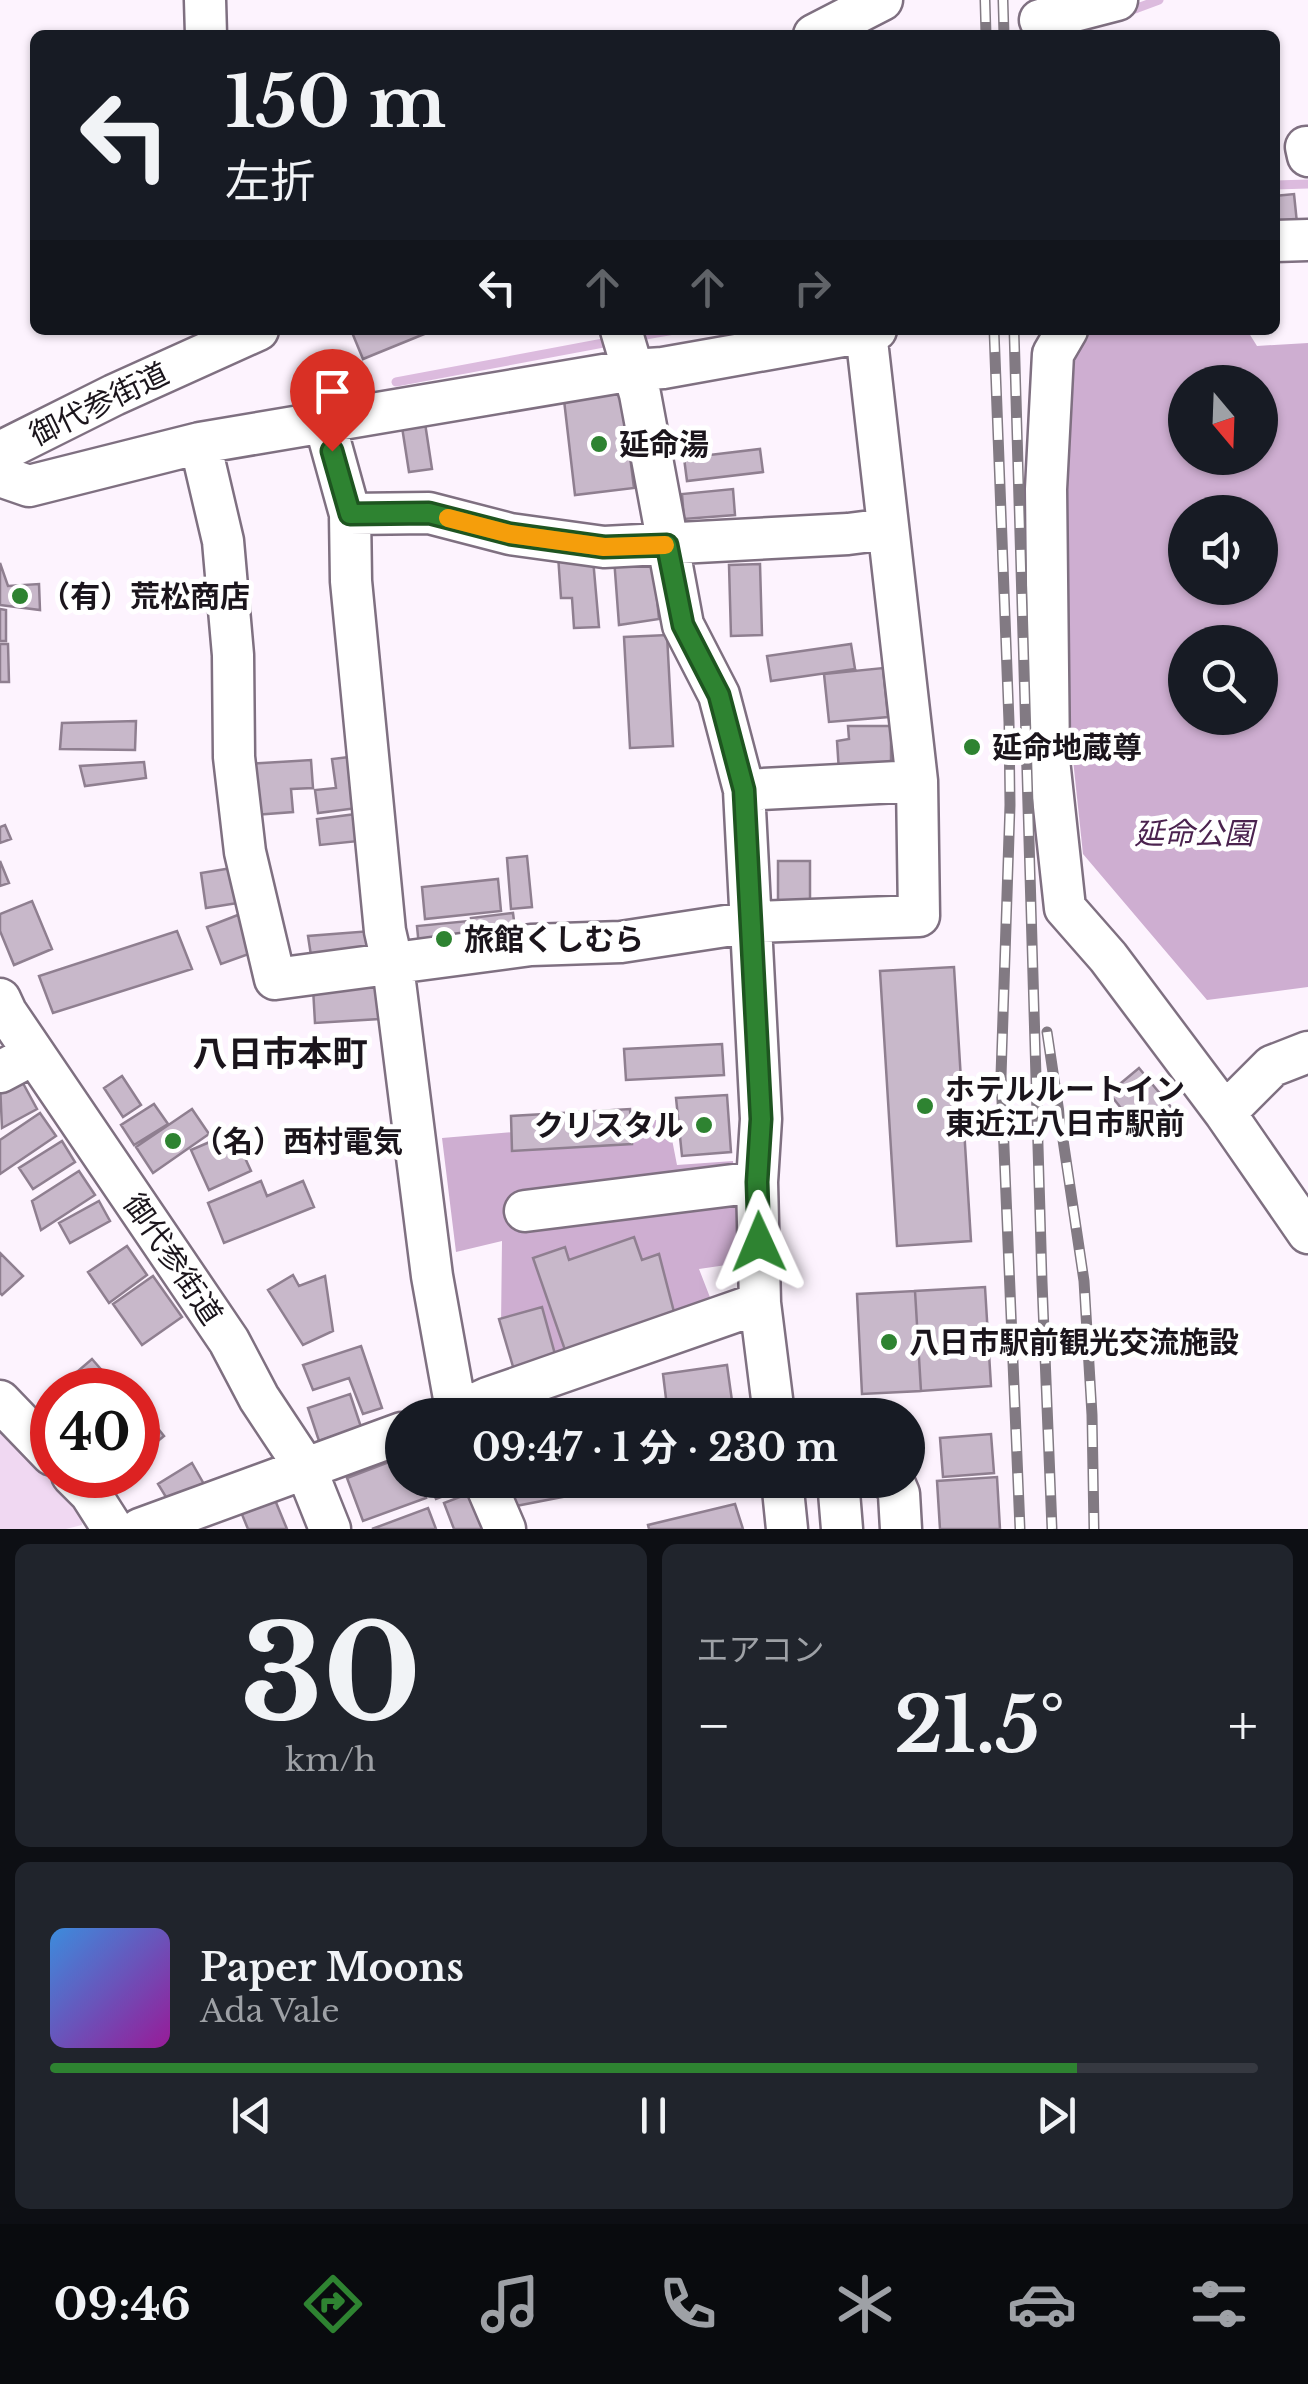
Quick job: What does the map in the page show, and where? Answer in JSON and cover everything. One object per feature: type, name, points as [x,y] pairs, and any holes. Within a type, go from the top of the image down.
[{"type":"street","points":[[205,0],[206,30]]},
{"type":"street","points":[[824,30],[882,0]]},
{"type":"street","points":[[1043,18],[1117,0]]},
{"type":"street","points":[[1280,241],[1308,240]]},
{"type":"street","name":"御代参街道","points":[[0,452],[114,394],[244,335]]},
{"type":"street","points":[[622,335],[633,370],[683,625],[719,695],[744,790],[761,1119],[757,1182],[760,1303],[772,1398]]},
{"type":"street","points":[[0,476],[29,486],[200,443],[324,420],[849,335]]},
{"type":"street","points":[[200,443],[223,542],[233,655],[234,757],[245,852],[275,979],[531,945],[621,942],[752,922],[919,916],[917,781],[887,529],[871,335]]},
{"type":"street","points":[[1064,335],[1053,354],[1046,489],[1049,760],[1065,908],[1108,957],[1226,1112],[1308,1233]]},
{"type":"street","points":[[324,420],[350,514],[351,581],[386,931],[429,1258],[452,1398]]},
{"type":"street","points":[[350,514],[429,513],[510,534],[604,547],[887,529]]},
{"type":"street","points":[[744,790],[917,781]]},
{"type":"street","name":"御代参街道","points":[[0,999],[17,1063],[229,1341],[259,1398],[306,1469],[330,1529]]},
{"type":"street","points":[[1226,1112],[1272,1066],[1308,1052]]},
{"type":"street","points":[[525,1211],[757,1182]]},
{"type":"street","points":[[488,1398],[760,1303]]},
{"type":"street","points":[[0,1401],[30,1432]]},
{"type":"street","points":[[140,1529],[385,1439]]},
{"type":"street","points":[[93,1498],[113,1529]]},
{"type":"street","points":[[492,1498],[505,1529]]},
{"type":"street","points":[[784,1498],[787,1529]]},
{"type":"street","points":[[839,1498],[842,1529]]},
{"type":"street","points":[[899,1498],[901,1529]]},
{"type":"shaded area","points":[[0,1413],[30,1447],[30,1498],[76,1498],[85,1508],[82,1525],[66,1529],[0,1529]]},
{"type":"green space","name":"延命公園","points":[[1086,335],[1250,335],[1257,346],[1308,343],[1308,987],[1207,1000],[1083,854],[1063,665],[1064,359]]},
{"type":"green space","points":[[668,1119],[677,1165],[733,1161],[740,1263],[699,1269],[713,1305],[528,1363],[501,1326],[502,1241],[456,1252],[442,1138]]},
{"type":"building","points":[[1294,194],[1297,223],[1280,225],[1280,195]]},
{"type":"building","points":[[353,335],[422,335],[363,359]]},
{"type":"building","name":"延命湯","points":[[622,393],[634,488],[575,495],[564,400]]},
{"type":"building","points":[[425,423],[432,469],[409,472],[402,427]]},
{"type":"building","points":[[760,449],[763,472],[687,481],[684,458]]},
{"type":"building","points":[[733,489],[735,515],[684,519],[682,494]]},
{"type":"building","points":[[558,555],[593,559],[599,627],[574,628],[572,598],[561,598]]},
{"type":"building","points":[[614,558],[653,558],[659,619],[619,625]]},
{"type":"building","name":"（有）荒松商店","points":[[0,563],[8,586],[39,584],[40,610],[0,605]]},
{"type":"building","points":[[760,564],[762,635],[731,636],[729,565]]},
{"type":"building","points":[[0,609],[6,610],[6,641],[0,641]]},
{"type":"building","points":[[667,635],[673,746],[630,748],[624,637]]},
{"type":"building","points":[[0,644],[8,644],[9,682],[0,682]]},
{"type":"building","points":[[851,644],[855,669],[771,681],[767,656]]},
{"type":"building","points":[[883,668],[888,717],[829,722],[824,674]]},
{"type":"building","points":[[136,721],[135,750],[60,749],[62,723]]},
{"type":"building","points":[[848,726],[891,726],[891,769],[839,772],[837,741],[849,739]]},
{"type":"building","points":[[358,756],[365,807],[318,813],[315,790],[336,788],[332,759]]},
{"type":"building","points":[[311,760],[313,788],[291,789],[293,812],[253,815],[248,764]]},
{"type":"building","points":[[144,762],[146,778],[85,786],[80,766]]},
{"type":"building","points":[[356,814],[359,841],[320,845],[317,819]]},
{"type":"building","points":[[5,825],[11,839],[0,843],[0,827]]},
{"type":"building","points":[[527,856],[532,907],[511,909],[507,858]]},
{"type":"building","points":[[0,861],[9,883],[0,886]]},
{"type":"building","points":[[778,861],[810,861],[810,908],[778,908]]},
{"type":"building","points":[[238,867],[244,902],[206,908],[201,873]]},
{"type":"building","points":[[498,879],[501,911],[425,919],[422,887]]},
{"type":"building","points":[[32,901],[52,949],[14,965],[0,931],[0,914]]},
{"type":"building","points":[[243,913],[257,951],[221,964],[207,927]]},
{"type":"building","points":[[513,913],[517,945],[475,950],[471,918]]},
{"type":"building","name":"旅館くしむら","points":[[468,921],[471,952],[420,957],[417,926]]},
{"type":"building","points":[[177,931],[192,969],[53,1013],[39,976]]},
{"type":"building","points":[[371,931],[373,954],[312,962],[308,936]]},
{"type":"building","name":"ホテルルートイン 東近江八日市駅前","points":[[954,967],[971,1241],[897,1246],[880,971]]},
{"type":"building","points":[[377,983],[379,1019],[315,1023],[313,988]]},
{"type":"building","points":[[722,1044],[724,1075],[626,1080],[624,1049]]},
{"type":"building","points":[[1139,1068],[1171,1107],[1140,1132],[1109,1093]]},
{"type":"building","points":[[18,1074],[37,1109],[2,1128],[0,1084]]},
{"type":"building","points":[[122,1076],[141,1105],[123,1117],[104,1088]]},
{"type":"building","name":"クリスタル","points":[[727,1095],[731,1152],[682,1156],[676,1098]]},
{"type":"building","points":[[154,1104],[168,1124],[134,1145],[121,1125]]},
{"type":"building","name":"（名）西村電気","points":[[192,1109],[209,1134],[153,1173],[136,1147]]},
{"type":"building","points":[[630,1109],[632,1144],[512,1151],[511,1116]]},
{"type":"building","points":[[40,1113],[56,1136],[0,1174],[0,1140]]},
{"type":"building","points":[[233,1132],[251,1171],[209,1190],[191,1150]]},
{"type":"building","points":[[62,1141],[75,1162],[33,1189],[19,1168]]},
{"type":"building","points":[[79,1171],[95,1195],[41,1230],[32,1201]]},
{"type":"building","points":[[261,1181],[267,1196],[303,1181],[314,1207],[224,1243],[208,1203]]},
{"type":"building","points":[[99,1201],[110,1221],[70,1243],[59,1223]]},
{"type":"building","points":[[634,1237],[642,1260],[659,1254],[674,1312],[565,1350],[533,1258],[565,1247],[569,1260]]},
{"type":"building","points":[[127,1246],[147,1275],[109,1303],[88,1272]]},
{"type":"building","points":[[0,1253],[23,1276],[2,1295],[0,1293]]},
{"type":"building","points":[[293,1275],[299,1286],[325,1276],[333,1331],[303,1345],[268,1290]]},
{"type":"building","points":[[153,1276],[182,1317],[142,1345],[113,1304]]},
{"type":"building","points":[[985,1287],[991,1386],[921,1391],[915,1291]]},
{"type":"building","name":"八日市駅前観光交流施設","points":[[915,1291],[921,1391],[862,1394],[857,1294]]},
{"type":"building","points":[[542,1307],[556,1358],[514,1370],[499,1319]]},
{"type":"building","points":[[361,1346],[382,1408],[363,1414],[349,1378],[313,1390],[303,1365]]},
{"type":"building","points":[[92,1359],[100,1368],[82,1368]]},
{"type":"building","points":[[727,1365],[732,1398],[666,1398],[663,1374]]},
{"type":"building","points":[[350,1394],[361,1427],[319,1441],[308,1408]]},
{"type":"building","points":[[991,1434],[994,1473],[943,1477],[940,1438]]},
{"type":"building","points":[[192,1463],[209,1493],[172,1507],[160,1483]]},
{"type":"building","points":[[385,1463],[385,1498],[426,1498],[363,1521],[347,1478]]},
{"type":"building","points":[[997,1477],[1000,1529],[940,1529],[937,1481]]},
{"type":"building","points":[[472,1498],[484,1529],[454,1529],[444,1503]]},
{"type":"building","points":[[514,1498],[557,1498],[516,1506]]},
{"type":"building","points":[[275,1500],[287,1529],[248,1529],[241,1512]]},
{"type":"building","points":[[735,1504],[743,1529],[649,1529],[648,1525]]},
{"type":"building","points":[[428,1508],[436,1529],[372,1529]]},
{"type":"waterway","points":[[1124,13],[1159,0]]},
{"type":"waterway","points":[[1280,185],[1308,184]]},
{"type":"waterway","points":[[634,337],[645,335]]},
{"type":"waterway","points":[[396,382],[614,341]]},
{"type":"railway","points":[[985,0],[986,30]]},
{"type":"railway","points":[[1003,0],[1004,30]]},
{"type":"railway","points":[[994,335],[1010,805],[1001,1076],[1020,1529]]},
{"type":"railway","points":[[1014,335],[1052,1529]]},
{"type":"railway","points":[[1047,1032],[1084,1281],[1094,1529]]},
{"type":"slow traffic","points":[[448,518],[510,534],[604,547],[665,545]]},
{"type":"place","name":"延命湯","points":[[599,444]]},
{"type":"place","name":"（有）荒松商店","points":[[20,596]]},
{"type":"place","name":"延命地蔵尊","points":[[972,747]]},
{"type":"place","name":"旅館くしむら","points":[[444,939]]},
{"type":"place","name":"ホテルルートイン 東近江八日市駅前","points":[[925,1106]]},
{"type":"place","name":"クリスタル","points":[[704,1125]]},
{"type":"place","name":"（名）西村電気","points":[[173,1141]]},
{"type":"place","name":"八日市駅前観光交流施設","points":[[889,1342]]},
{"type":"district","name":"八日市本町","points":[[280,1053]]},
{"type":"route","points":[[332,451],[350,514],[429,513],[510,534],[604,547],[667,545],[683,625],[719,695],[748,817],[761,1119],[759,1242]]}]
